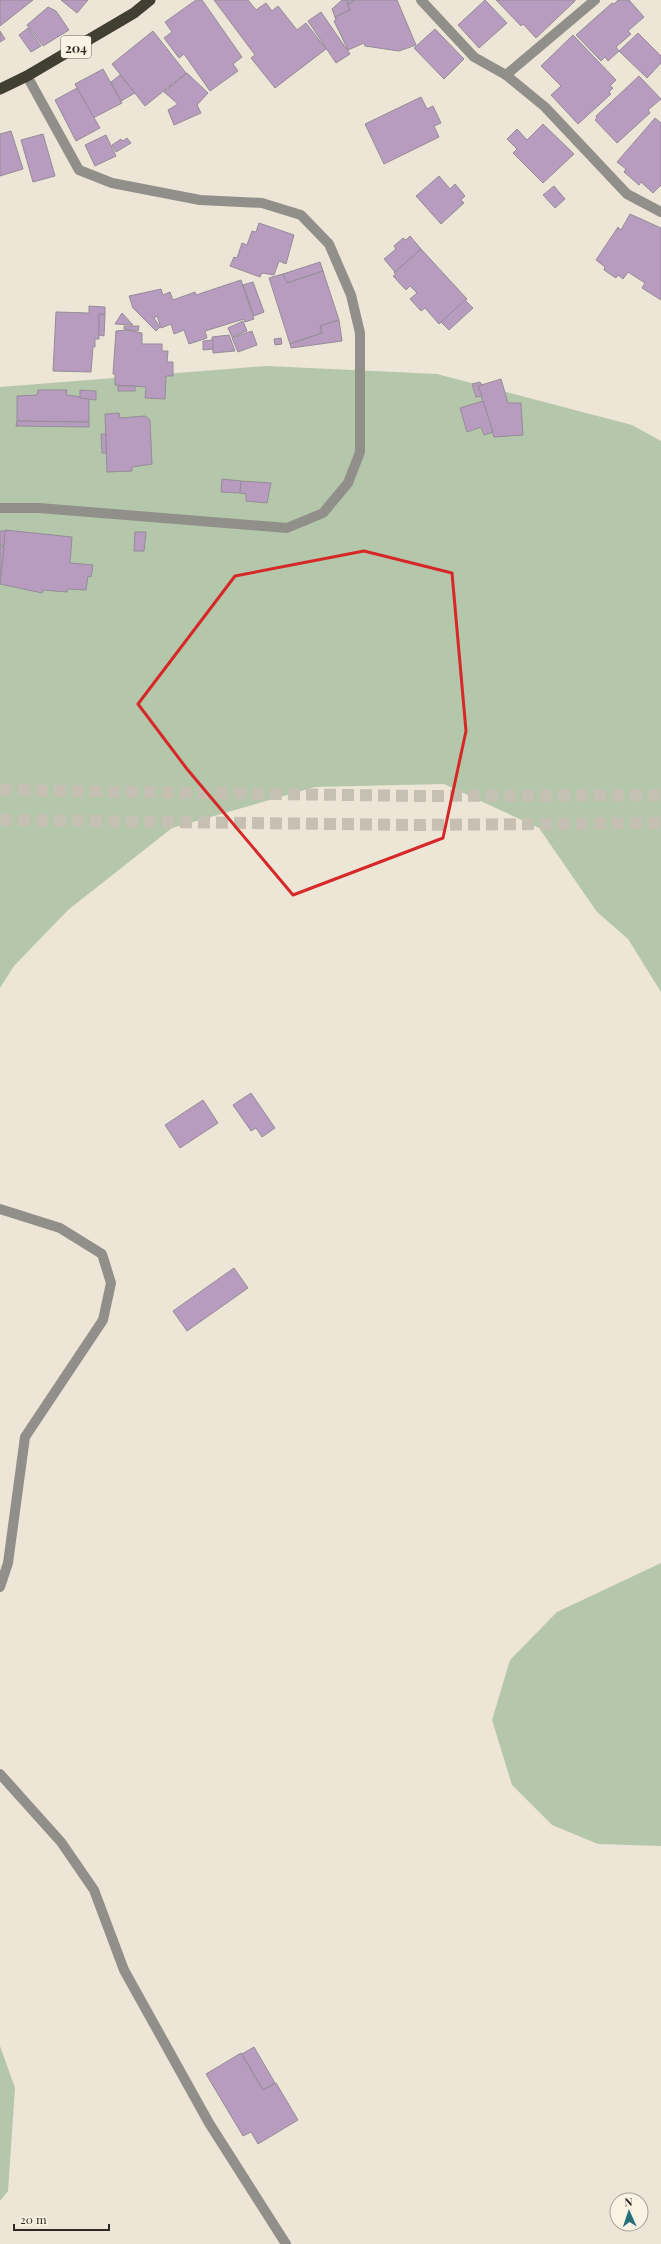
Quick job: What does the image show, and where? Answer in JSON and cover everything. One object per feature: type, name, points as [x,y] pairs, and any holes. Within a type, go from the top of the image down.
[{"type":"highway","name":"204","points":[[0,89],[27,76],[134,13],[150,0]]},
{"type":"street","points":[[421,0],[474,57],[506,75],[545,107],[627,194],[661,212]]},
{"type":"street","points":[[506,75],[595,0]]},
{"type":"street","points":[[0,508],[38,508],[287,528],[323,513],[348,483],[360,452],[360,333],[351,295],[329,244],[301,215],[262,203],[193,198],[112,183],[79,170],[27,76]]},
{"type":"street","points":[[0,1209],[60,1228],[102,1254],[111,1283],[103,1320],[25,1437],[8,1563],[0,1587]]},
{"type":"street","points":[[0,1774],[61,1842],[94,1890],[124,1970],[209,2123],[286,2244]]},
{"type":"highlighted area","points":[[364,551],[452,573],[466,731],[443,838],[293,895],[187,769],[138,704],[235,576]]},
{"type":"green space","points":[[267,366],[437,374],[632,425],[661,441],[661,992],[628,939],[597,912],[539,828],[444,784],[315,787],[172,828],[68,910],[14,966],[0,988],[0,387]]},
{"type":"green space","points":[[661,1563],[661,1846],[598,1844],[552,1825],[512,1785],[492,1720],[510,1660],[557,1612]]},
{"type":"green space","points":[[0,2046],[15,2088],[8,2191],[0,2201]]},
{"type":"building","points":[[0,0],[33,0],[0,26]]},
{"type":"building","points":[[61,0],[88,0],[77,13]]},
{"type":"building","points":[[196,0],[202,0],[242,57],[233,64],[238,71],[210,91],[184,54],[179,58],[164,38],[172,32],[165,22]]},
{"type":"building","points":[[214,0],[248,0],[256,10],[266,3],[272,11],[278,6],[297,30],[306,23],[326,49],[275,88],[251,58],[255,55]]},
{"type":"building","points":[[342,0],[346,0],[350,10],[335,17],[332,9]]},
{"type":"building","points":[[347,0],[355,0],[349,5]]},
{"type":"building","points":[[355,0],[397,0],[416,45],[399,51],[365,46],[364,43],[348,50],[334,21],[336,20],[335,17],[350,10],[348,5]]},
{"type":"building","points":[[485,0],[507,23],[479,48],[458,25]]},
{"type":"building","points":[[496,0],[575,1],[536,38],[523,24],[521,26]]},
{"type":"building","points":[[618,0],[629,0],[644,17],[628,31],[631,34],[616,47],[619,51],[608,61],[605,57],[601,61],[576,35],[612,3],[614,4]]},
{"type":"building","points":[[48,7],[56,11],[69,30],[43,46],[27,25]]},
{"type":"building","points":[[321,12],[350,54],[336,63],[308,21]]},
{"type":"building","points":[[28,28],[41,46],[31,52],[19,35]]},
{"type":"building","points":[[435,29],[464,59],[444,79],[414,48]]},
{"type":"building","points":[[0,31],[5,39],[0,42]]},
{"type":"building","points":[[153,31],[186,73],[145,106],[112,64]]},
{"type":"building","points":[[638,33],[661,56],[661,63],[647,78],[619,51]]},
{"type":"building","points":[[573,35],[616,80],[610,86],[613,88],[609,92],[611,94],[578,124],[551,95],[561,86],[541,66]]},
{"type":"building","points":[[103,69],[122,103],[93,118],[75,84]]},
{"type":"building","points":[[187,73],[208,93],[197,105],[201,113],[174,125],[168,110],[178,104],[164,92]]},
{"type":"building","points":[[120,75],[135,93],[121,101],[111,82]]},
{"type":"building","points":[[639,76],[661,99],[648,110],[650,113],[617,143],[595,120],[597,118],[596,116]]},
{"type":"building","points":[[77,88],[100,128],[76,141],[55,100]]},
{"type":"building","points":[[421,97],[427,109],[433,106],[441,123],[434,126],[439,137],[384,164],[365,124]]},
{"type":"building","points":[[655,118],[661,123],[661,185],[653,193],[641,182],[639,185],[624,172],[626,169],[617,162]]},
{"type":"building","points":[[543,124],[574,154],[543,183],[513,153],[517,149],[507,139],[517,129],[527,140]]},
{"type":"building","points":[[11,131],[23,169],[0,176],[0,134]]},
{"type":"building","points":[[43,134],[55,176],[33,182],[21,140]]},
{"type":"building","points":[[106,135],[116,156],[95,166],[85,145]]},
{"type":"building","points":[[127,138],[131,143],[116,152],[112,145],[121,139],[123,141]]},
{"type":"building","points":[[439,176],[450,189],[455,184],[465,196],[461,200],[464,203],[441,224],[416,196]]},
{"type":"building","points":[[554,186],[565,199],[555,208],[543,195]]},
{"type":"building","points":[[630,214],[661,228],[661,300],[642,288],[645,283],[628,272],[623,279],[618,275],[616,278],[604,270],[605,267],[596,260],[618,227],[621,230]]},
{"type":"building","points":[[259,223],[294,235],[286,264],[279,261],[274,275],[262,273],[260,277],[230,266],[234,257],[237,258],[242,243],[247,245],[252,231],[256,232]]},
{"type":"building","points":[[410,236],[421,249],[395,272],[384,259],[396,249],[394,246],[403,238],[406,240]]},
{"type":"building","points":[[421,249],[467,299],[439,324],[425,308],[421,311],[410,299],[417,293],[410,286],[406,290],[393,276],[396,275],[394,273]]},
{"type":"building","points":[[320,262],[323,271],[287,283],[283,274]]},
{"type":"building","points":[[323,271],[339,320],[320,326],[322,333],[290,344],[269,278],[283,274],[287,283]]},
{"type":"building","points":[[241,280],[254,319],[245,322],[244,319],[205,331],[207,338],[189,344],[184,330],[174,334],[171,324],[161,328],[157,316],[154,318],[160,327],[156,331],[133,308],[129,296],[161,289],[163,295],[170,292],[173,300],[195,292],[196,295]]},
{"type":"building","points":[[253,282],[264,312],[254,316],[243,285]]},
{"type":"building","points":[[465,300],[473,308],[449,330],[441,322]]},
{"type":"building","points":[[89,306],[105,307],[105,315],[99,314],[99,339],[95,339],[95,347],[93,347],[91,372],[53,371],[56,312],[89,313]]},
{"type":"building","points":[[122,313],[133,325],[115,324]]},
{"type":"building","points":[[99,314],[105,315],[104,336],[99,335]]},
{"type":"building","points":[[339,320],[342,341],[291,348],[290,344],[322,333],[320,326]]},
{"type":"building","points":[[243,321],[247,331],[232,337],[228,328]]},
{"type":"building","points":[[124,326],[139,326],[138,331],[124,329]]},
{"type":"building","points":[[126,330],[142,333],[142,344],[162,344],[162,351],[168,351],[167,362],[173,362],[173,376],[166,376],[165,399],[145,398],[146,387],[115,385],[115,374],[113,374],[116,331]]},
{"type":"building","points":[[252,331],[257,345],[238,352],[232,338]]},
{"type":"building","points":[[229,335],[235,351],[213,353],[212,337]]},
{"type":"building","points":[[281,338],[282,344],[275,345],[274,339]]},
{"type":"building","points":[[213,340],[213,349],[203,350],[203,341]]},
{"type":"building","points":[[501,379],[508,403],[521,403],[523,435],[494,437],[478,386]]},
{"type":"building","points":[[480,382],[482,385],[478,386],[482,396],[476,397],[472,384]]},
{"type":"building","points":[[118,386],[135,386],[135,391],[118,391]]},
{"type":"building","points":[[38,390],[67,390],[66,395],[89,398],[89,422],[17,421],[17,396],[37,395]]},
{"type":"building","points":[[80,390],[96,391],[96,400],[80,398]]},
{"type":"building","points":[[483,401],[493,432],[484,435],[481,427],[467,432],[460,408]]},
{"type":"building","points":[[119,413],[120,418],[145,416],[150,420],[152,464],[132,467],[132,471],[107,472],[105,414]]},
{"type":"building","points":[[17,421],[89,422],[89,427],[16,426]]},
{"type":"building","points":[[101,434],[106,434],[106,453],[102,453]]},
{"type":"building","points":[[222,479],[241,481],[240,493],[221,492]]},
{"type":"building","points":[[241,481],[271,483],[267,503],[246,501],[246,494],[240,493]]},
{"type":"building","points":[[5,530],[72,537],[70,563],[93,565],[91,577],[88,576],[86,590],[68,589],[67,592],[43,590],[42,593],[0,584]]},
{"type":"building","points":[[0,531],[5,531],[4,546],[0,545]]},
{"type":"building","points":[[135,532],[146,532],[144,551],[134,551]]},
{"type":"building","points":[[0,547],[4,547],[0,583]]},
{"type":"building","points":[[251,1093],[275,1128],[262,1137],[256,1128],[251,1131],[233,1105]]},
{"type":"building","points":[[203,1100],[218,1123],[180,1148],[165,1125]]},
{"type":"building","points":[[234,1268],[248,1288],[187,1331],[173,1311]]},
{"type":"building","points":[[254,2047],[275,2083],[263,2090],[242,2054]]},
{"type":"building","points":[[241,2053],[263,2090],[276,2083],[298,2120],[258,2144],[251,2132],[243,2136],[206,2074]]},
{"type":"tunnel","points":[[0,790],[417,796],[661,795]]},
{"type":"tunnel","points":[[0,820],[416,825],[661,823]]}]
